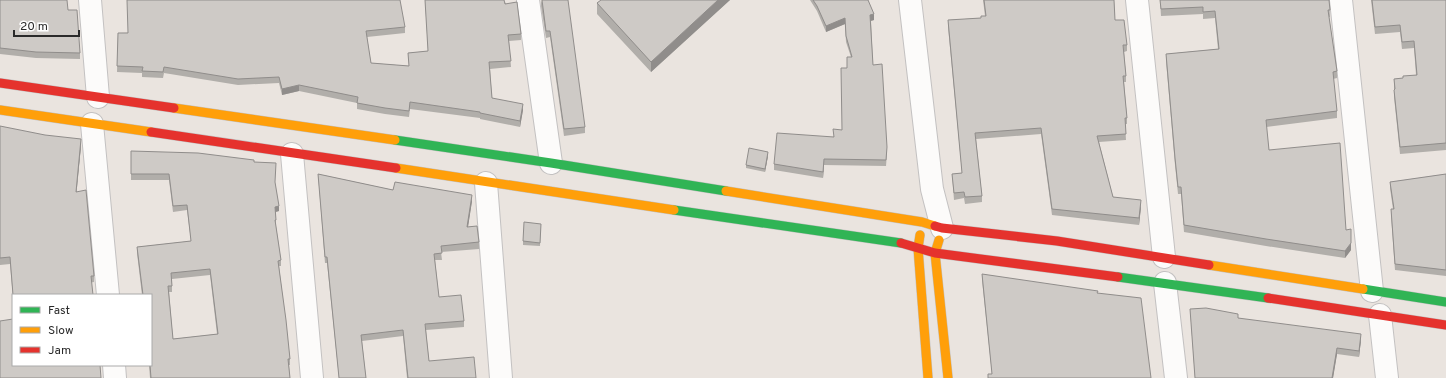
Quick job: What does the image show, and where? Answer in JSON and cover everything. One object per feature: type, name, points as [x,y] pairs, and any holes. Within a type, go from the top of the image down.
[{"type":"street","points":[[90,0],[98,97]]},
{"type":"street","points":[[528,0],[551,163]]},
{"type":"street","points":[[910,0],[932,190],[932,225],[948,378]]},
{"type":"street","points":[[1137,0],[1164,257]]},
{"type":"street","points":[[1341,0],[1372,291]]},
{"type":"street","points":[[0,83],[551,163],[932,225],[1057,241],[1164,257],[1446,302]]},
{"type":"street","points":[[0,110],[907,244],[935,253],[1165,283],[1446,325]]},
{"type":"street","points":[[92,124],[108,294]]},
{"type":"street","points":[[292,154],[312,378]]},
{"type":"street","points":[[486,183],[501,378]]},
{"type":"street","points":[[928,378],[918,248],[932,225]]},
{"type":"street","points":[[1165,283],[1176,378]]},
{"type":"street","points":[[1380,315],[1387,378]]},
{"type":"street","points":[[114,366],[115,378]]},
{"type":"building","points":[[0,0],[67,0],[68,10],[77,10],[80,53],[36,52],[0,48]]},
{"type":"building","points":[[127,0],[400,0],[405,27],[366,31],[371,63],[409,66],[408,53],[428,51],[425,0],[504,0],[505,4],[517,2],[521,34],[508,35],[511,61],[489,62],[492,98],[523,104],[520,121],[480,112],[410,102],[409,111],[357,103],[358,97],[299,85],[282,89],[279,77],[238,79],[164,67],[163,72],[142,71],[143,67],[117,66],[118,33],[128,33]]},
{"type":"building","points":[[542,0],[568,0],[585,127],[564,129],[550,31],[546,31]]},
{"type":"building","points":[[601,0],[718,0],[651,62],[597,3]]},
{"type":"building","points":[[813,0],[868,0],[874,14],[870,15],[873,65],[882,64],[887,147],[886,160],[824,159],[823,172],[774,164],[777,133],[834,137],[833,129],[842,130],[841,68],[847,68],[847,57],[852,57],[846,36],[845,18],[826,26]]},
{"type":"building","points":[[984,0],[1114,0],[1115,20],[1124,20],[1127,45],[1123,45],[1126,76],[1123,76],[1127,118],[1125,118],[1126,134],[1097,136],[1113,197],[1141,200],[1139,218],[1052,209],[1041,128],[975,133],[982,196],[965,197],[964,192],[954,193],[952,174],[962,173],[948,20],[981,18],[981,16],[986,16]]},
{"type":"building","points":[[1160,0],[1329,0],[1330,10],[1328,10],[1337,71],[1333,72],[1337,111],[1266,120],[1269,150],[1340,143],[1346,230],[1351,229],[1351,243],[1345,251],[1184,225],[1181,187],[1178,187],[1166,54],[1219,49],[1215,11],[1203,12],[1203,7],[1161,9]]},
{"type":"building","points":[[1372,0],[1446,0],[1446,143],[1400,147],[1394,79],[1403,78],[1403,76],[1417,75],[1414,41],[1402,42],[1400,25],[1375,27]]},
{"type":"building","points":[[0,126],[45,135],[81,139],[76,192],[86,190],[94,276],[91,276],[93,294],[13,294],[10,257],[0,258]]},
{"type":"building","points":[[749,148],[768,152],[765,169],[746,165]]},
{"type":"building","points":[[131,151],[198,153],[254,160],[254,162],[276,163],[275,182],[279,206],[275,207],[275,220],[281,260],[278,261],[290,359],[288,359],[290,378],[151,378],[152,294],[143,294],[137,247],[191,241],[187,205],[173,206],[169,174],[131,174]],"holes":[[[210,269],[218,334],[173,339],[168,286],[172,286],[171,273]]]},
{"type":"building","points":[[318,174],[393,190],[395,182],[472,195],[467,227],[477,226],[479,242],[441,246],[442,253],[434,254],[439,297],[461,295],[464,321],[425,324],[429,361],[474,357],[476,378],[408,378],[403,330],[361,335],[366,378],[339,378],[327,257],[325,257]]},
{"type":"building","points":[[1446,174],[1446,270],[1395,264],[1391,209],[1394,209],[1390,182]]},
{"type":"building","points":[[524,222],[541,224],[540,243],[523,241]]},
{"type":"building","points":[[982,274],[1098,291],[1097,293],[1141,298],[1151,378],[988,378],[988,374],[992,374]]},
{"type":"building","points":[[1206,308],[1238,314],[1238,318],[1361,334],[1359,351],[1337,348],[1332,378],[1195,378],[1190,309]]},
{"type":"building","points":[[12,319],[12,366],[100,366],[101,378],[0,378],[0,321]]},
{"type":"traffic: fast","points":[[395,140],[726,191]]},
{"type":"traffic: fast","points":[[674,210],[901,243]]},
{"type":"traffic: fast","points":[[1118,277],[1268,298]]},
{"type":"traffic: fast","points":[[1363,289],[1446,302]]},
{"type":"traffic: slow","points":[[174,108],[395,140]]},
{"type":"traffic: slow","points":[[0,110],[151,132]]},
{"type":"traffic: slow","points":[[396,168],[674,210]]},
{"type":"traffic: slow","points":[[726,191],[922,222],[935,226]]},
{"type":"traffic: slow","points":[[920,235],[918,248],[928,378]]},
{"type":"traffic: slow","points":[[939,240],[935,253],[948,378]]},
{"type":"traffic: slow","points":[[1209,265],[1363,289]]},
{"type":"traffic: jam","points":[[0,83],[174,108]]},
{"type":"traffic: jam","points":[[151,132],[396,168]]},
{"type":"traffic: jam","points":[[935,226],[1057,241],[1209,265]]},
{"type":"traffic: jam","points":[[901,243],[935,253],[1118,277]]},
{"type":"traffic: jam","points":[[1268,298],[1446,325]]}]
